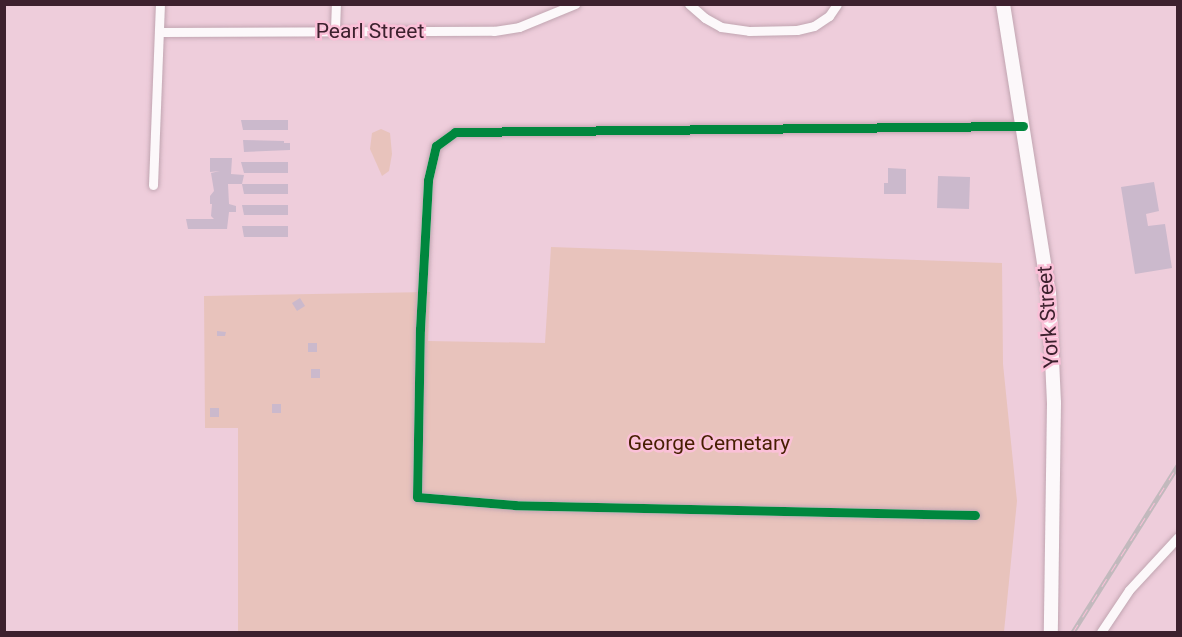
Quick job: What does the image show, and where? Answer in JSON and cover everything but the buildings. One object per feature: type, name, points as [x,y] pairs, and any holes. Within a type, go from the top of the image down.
[{"type":"main road","name":"York Street","points":[[1003,4],[1050,311],[1054,403],[1051,633]]},
{"type":"street","points":[[153,185],[160,4]]},
{"type":"street","points":[[335,30],[336,4]]},
{"type":"street","name":"Pearl Street","points":[[160,32],[506,30],[574,4]]},
{"type":"street","points":[[688,4],[721,27],[749,31],[797,30],[814,26],[829,16],[837,4]]},
{"type":"street","points":[[975,514],[516,505],[417,497],[420,329],[428,180],[436,146],[455,132],[1023,126]]},
{"type":"street","points":[[1101,633],[1129,590],[1178,537]]},
{"type":"green space","points":[[381,129],[390,133],[392,154],[389,171],[382,176],[370,149],[372,133]]},
{"type":"green space","name":"George Cemetary","points":[[551,247],[1002,263],[1003,364],[1017,501],[1004,632],[238,632],[238,428],[205,428],[204,296],[430,292],[428,341],[545,343]]},
{"type":"railway","points":[[1073,632],[1178,465]]},
{"type":"cycle path","points":[[975,515],[515,505],[417,497],[420,329],[428,180],[436,146],[455,132],[1023,126]]}]
